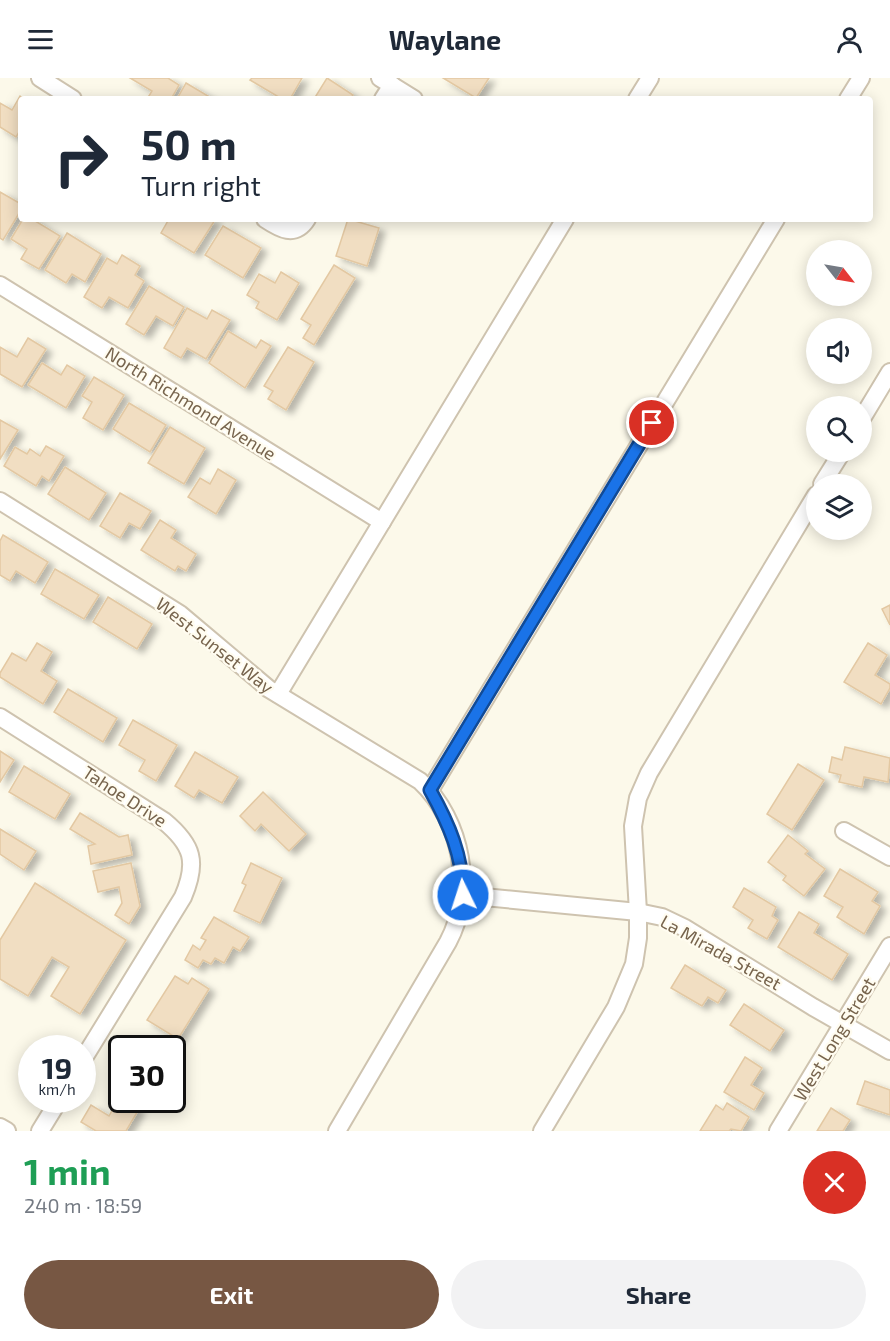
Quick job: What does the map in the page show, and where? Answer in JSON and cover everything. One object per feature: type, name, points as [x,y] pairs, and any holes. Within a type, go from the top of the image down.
[{"type":"street","points":[[40,78],[68,96]]},
{"type":"street","points":[[640,96],[650,78]]},
{"type":"street","points":[[850,96],[861,78]]},
{"type":"street","points":[[385,87],[407,96]]},
{"type":"street","points":[[270,222],[281,229],[293,231],[303,226],[305,222]]},
{"type":"street","points":[[278,694],[563,222]]},
{"type":"street","points":[[337,1131],[454,932],[461,910],[462,868],[454,837],[430,790],[774,222]]},
{"type":"street","name":"North Richmond Avenue","points":[[0,285],[382,522]]},
{"type":"street","points":[[872,402],[890,372]]},
{"type":"street","name":"West Sunset Way","points":[[0,501],[180,614],[254,678],[420,781],[430,790]]},
{"type":"street","points":[[542,1131],[624,992],[637,951],[638,912],[633,826],[638,798],[649,773],[806,512]]},
{"type":"street","name":"Tahoe Drive","points":[[0,717],[164,820],[176,830],[191,853],[190,882],[183,897],[96,1038]]},
{"type":"street","points":[[844,831],[890,857]]},
{"type":"street","name":"La Mirada Street","points":[[463,895],[638,912],[662,917],[685,928],[890,1052]]},
{"type":"street","name":"West Long Street","points":[[778,1131],[890,946]]},
{"type":"street","points":[[40,1131],[51,1113]]},
{"type":"street","points":[[0,1127],[7,1131]]},
{"type":"building","points":[[130,78],[168,78],[179,85],[173,96],[149,96],[152,91]]},
{"type":"building","points":[[252,78],[302,78],[292,96],[277,96],[250,80]]},
{"type":"building","points":[[327,78],[353,95],[352,96],[316,96]]},
{"type":"building","points":[[443,78],[489,78],[477,96],[473,96]]},
{"type":"building","points":[[186,83],[208,96],[179,96]]},
{"type":"building","points":[[18,100],[18,134],[16,137],[0,127],[0,103],[12,110]]},
{"type":"building","points":[[0,192],[18,202],[18,215],[3,240],[0,238]]},
{"type":"building","points":[[21,222],[37,222],[60,236],[39,269],[21,259],[27,249],[11,239]]},
{"type":"building","points":[[167,222],[214,222],[194,253],[161,233]]},
{"type":"building","points":[[347,222],[358,222],[379,228],[367,266],[336,256]]},
{"type":"building","points":[[223,226],[261,248],[243,278],[205,255]]},
{"type":"building","points":[[67,233],[101,254],[85,282],[72,274],[66,283],[45,270]]},
{"type":"building","points":[[122,255],[140,266],[135,275],[144,281],[128,308],[109,297],[102,308],[84,297],[107,258],[117,264]]},
{"type":"building","points":[[334,265],[355,278],[314,345],[303,338],[311,325],[301,319]]},
{"type":"building","points":[[281,272],[299,283],[277,320],[256,308],[259,302],[247,295],[259,274],[275,283]]},
{"type":"building","points":[[149,286],[184,307],[173,326],[156,316],[144,335],[126,324]]},
{"type":"building","points":[[187,308],[207,319],[212,310],[230,320],[206,359],[187,348],[181,358],[164,348]]},
{"type":"building","points":[[228,331],[256,348],[261,340],[271,346],[245,388],[209,363]]},
{"type":"building","points":[[28,338],[46,349],[22,387],[0,374],[0,347],[17,357]]},
{"type":"building","points":[[288,347],[314,362],[286,410],[268,399],[273,391],[264,386]]},
{"type":"building","points":[[42,363],[61,375],[67,365],[85,376],[66,408],[28,385]]},
{"type":"building","points":[[94,377],[124,395],[103,430],[83,418],[92,402],[82,396]]},
{"type":"building","points":[[129,403],[166,425],[150,452],[113,429]]},
{"type":"building","points":[[0,420],[18,430],[0,459]]},
{"type":"building","points":[[170,427],[205,448],[184,484],[148,463]]},
{"type":"building","points":[[46,446],[64,456],[49,481],[42,476],[36,486],[4,466],[15,447],[27,454],[30,449],[40,456]]},
{"type":"building","points":[[65,467],[106,493],[89,520],[48,494]]},
{"type":"building","points":[[218,469],[236,480],[216,514],[188,497],[200,478],[210,484]]},
{"type":"building","points":[[120,493],[151,511],[140,529],[129,523],[120,538],[100,526]]},
{"type":"building","points":[[160,520],[176,530],[171,538],[196,554],[186,571],[178,566],[175,571],[141,550]]},
{"type":"building","points":[[3,535],[48,562],[35,583],[16,571],[10,581],[0,575],[0,541]]},
{"type":"building","points":[[55,569],[99,595],[84,619],[41,594]]},
{"type":"building","points":[[108,597],[152,624],[137,649],[93,622]]},
{"type":"building","points":[[890,605],[890,625],[882,609]]},
{"type":"building","points":[[37,643],[52,652],[41,671],[57,681],[43,704],[0,677],[12,653],[26,661]]},
{"type":"building","points":[[868,643],[887,655],[875,675],[890,684],[881,704],[844,682]]},
{"type":"building","points":[[68,689],[117,718],[103,742],[54,712]]},
{"type":"building","points":[[133,720],[177,745],[156,781],[139,771],[145,760],[119,745]]},
{"type":"building","points":[[845,747],[890,758],[888,782],[864,777],[862,787],[839,782],[841,775],[829,772],[832,757],[842,760]]},
{"type":"building","points":[[0,751],[14,760],[0,782]]},
{"type":"building","points":[[195,752],[238,777],[222,803],[199,790],[194,798],[175,786]]},
{"type":"building","points":[[798,764],[824,780],[792,830],[767,814]]},
{"type":"building","points":[[24,766],[70,794],[55,819],[9,792]]},
{"type":"building","points":[[263,792],[306,834],[289,851],[261,824],[255,831],[240,816]]},
{"type":"building","points":[[80,813],[119,837],[128,835],[132,855],[91,864],[88,846],[95,844],[70,829]]},
{"type":"building","points":[[0,829],[36,851],[24,870],[0,854]]},
{"type":"building","points":[[788,835],[808,851],[805,854],[825,869],[804,896],[783,880],[786,876],[768,862]]},
{"type":"building","points":[[131,863],[140,906],[129,924],[115,915],[122,903],[119,887],[98,892],[93,871]]},
{"type":"building","points":[[251,863],[282,878],[260,923],[234,911],[246,885],[242,883]]},
{"type":"building","points":[[840,869],[878,892],[872,901],[880,906],[864,934],[837,917],[843,907],[824,896]]},
{"type":"building","points":[[35,883],[126,940],[80,1014],[51,996],[69,967],[52,957],[28,996],[0,979],[0,940]]},
{"type":"building","points":[[744,888],[776,907],[772,916],[778,920],[767,939],[748,928],[753,920],[733,907]]},
{"type":"building","points":[[799,912],[819,924],[814,933],[848,954],[832,980],[778,947]]},
{"type":"building","points":[[214,917],[249,937],[240,951],[233,947],[224,963],[215,958],[211,964],[203,960],[198,968],[185,960],[193,945],[200,950],[206,940],[201,938]]},
{"type":"building","points":[[685,965],[726,990],[718,1003],[708,997],[702,1006],[671,988]]},
{"type":"building","points":[[175,976],[188,984],[192,978],[209,989],[180,1035],[171,1035],[147,1020]]},
{"type":"building","points":[[744,1004],[784,1030],[770,1051],[730,1025]]},
{"type":"building","points":[[745,1057],[762,1068],[751,1085],[764,1093],[754,1110],[724,1092]]},
{"type":"building","points":[[865,1081],[890,1090],[890,1115],[857,1104]]},
{"type":"building","points":[[727,1103],[749,1117],[741,1131],[731,1129],[729,1131],[700,1131],[716,1105],[723,1110]]},
{"type":"building","points":[[96,1108],[109,1116],[111,1113],[137,1113],[126,1131],[96,1131],[81,1122],[86,1113],[96,1113]]},
{"type":"building","points":[[831,1108],[850,1120],[843,1131],[817,1131]]},
{"type":"route","points":[[463,895],[462,868],[454,837],[430,790],[652,423]]}]
